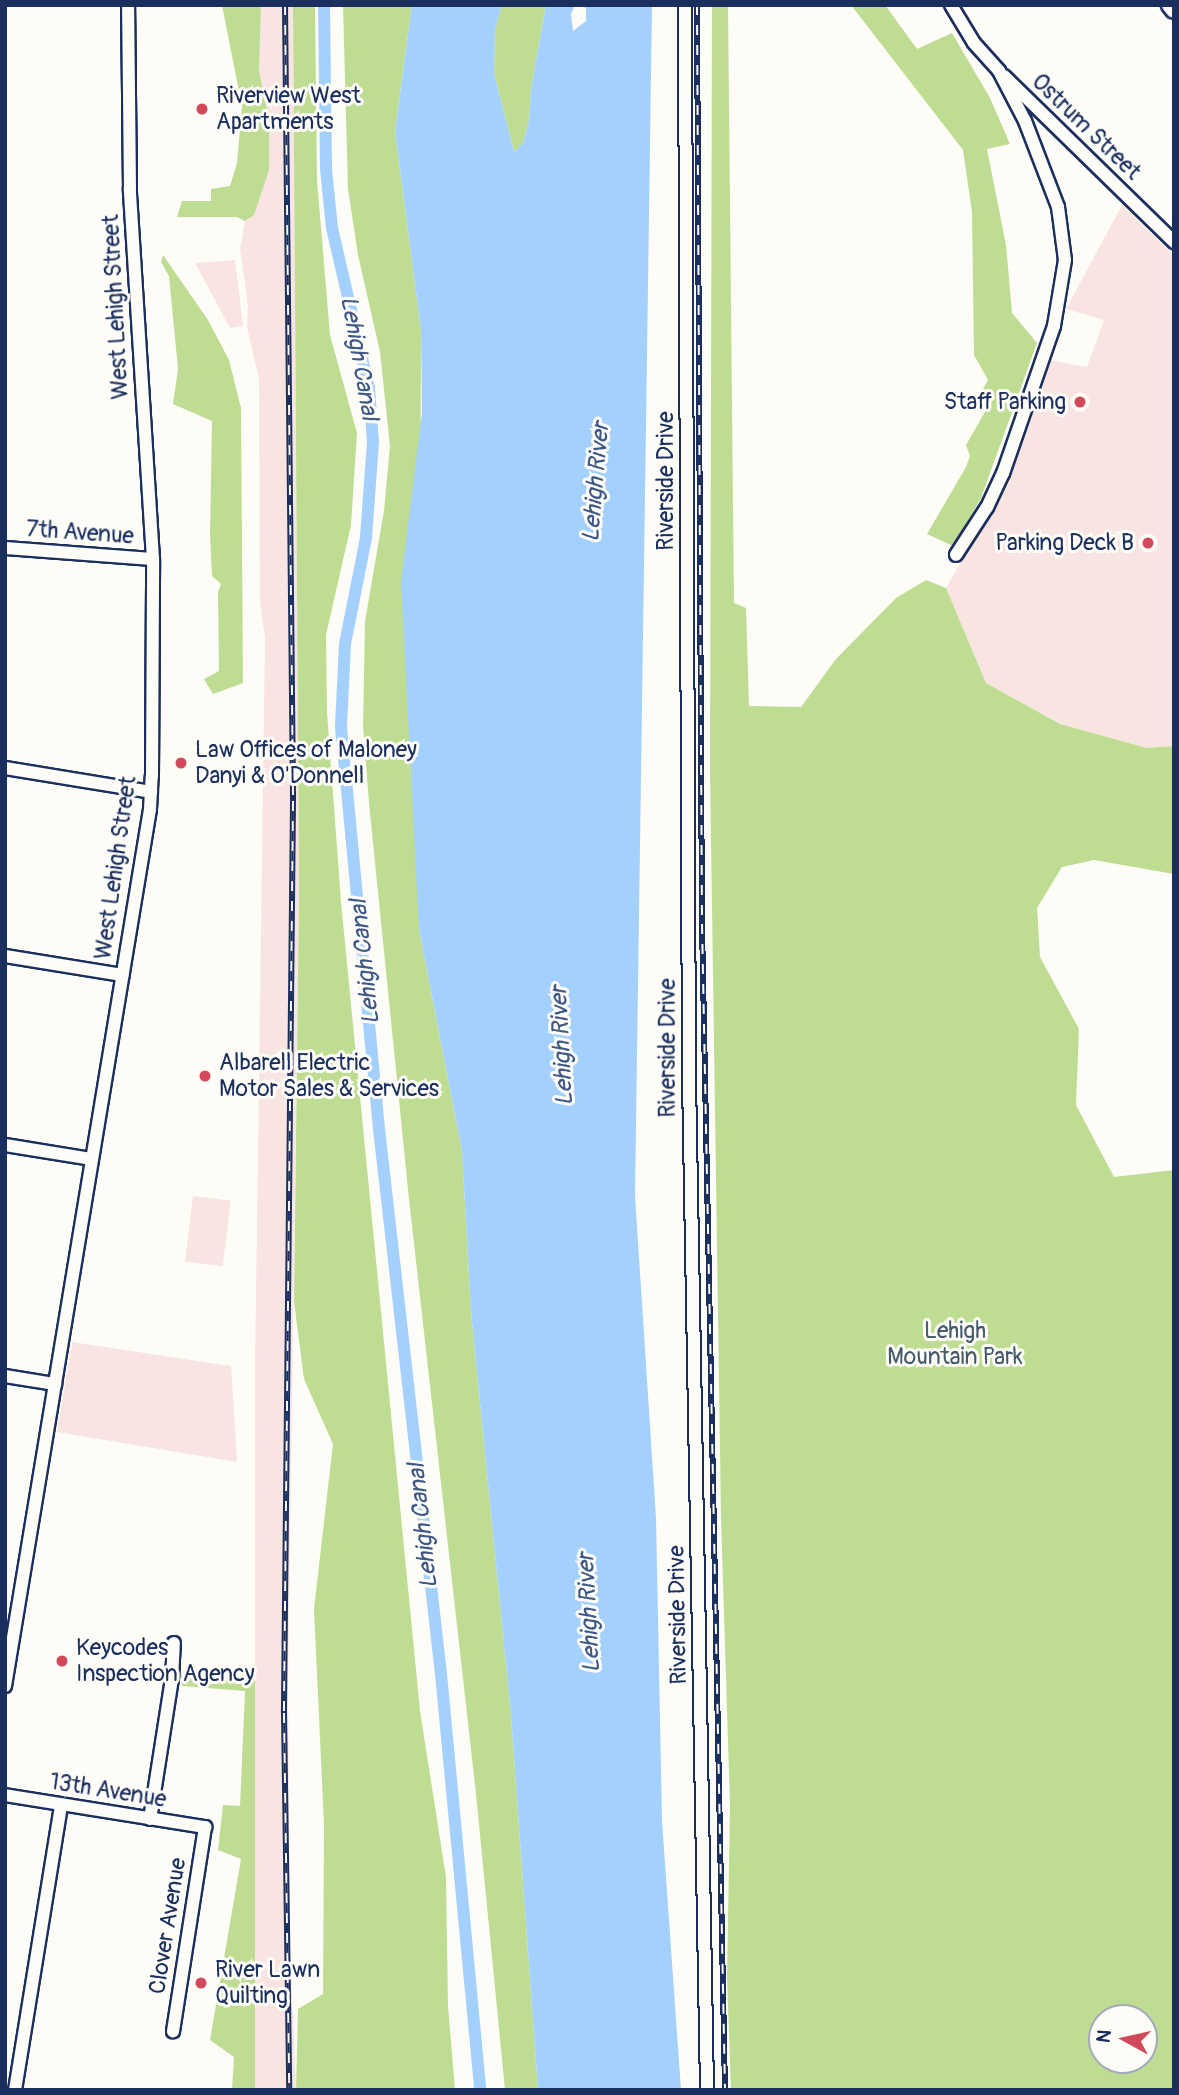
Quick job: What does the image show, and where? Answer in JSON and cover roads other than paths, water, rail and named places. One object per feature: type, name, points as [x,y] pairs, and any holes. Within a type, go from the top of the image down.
[{"type":"main road","points":[[1170,5],[1174,10]]},
{"type":"street","name":"West Lehigh Street","points":[[5,1686],[151,792],[153,559],[130,189],[128,5]]},
{"type":"street","name":"Riverside Drive","points":[[685,5],[689,1079],[707,2090]]},
{"type":"street","points":[[951,5],[974,43],[999,71],[1025,121],[1062,224],[1065,260],[1054,326],[1003,473],[987,508],[957,555]]},
{"type":"street","name":"Ostrum Street","points":[[999,71],[1174,242]]},
{"type":"street","name":"7th Avenue","points":[[5,548],[153,559]]},
{"type":"street","points":[[5,768],[151,792]]},
{"type":"street","points":[[5,956],[122,975]]},
{"type":"street","points":[[5,1145],[92,1159]]},
{"type":"street","points":[[5,1376],[55,1384]]},
{"type":"street","points":[[150,1819],[172,1679],[174,1643]]},
{"type":"street","name":"13th Avenue","points":[[5,1795],[205,1827]]},
{"type":"street","points":[[15,2090],[61,1805]]},
{"type":"street","name":"Clover Avenue","points":[[173,2032],[205,1827]]},
{"type":"water","name":"Lehigh River","points":[[412,5],[502,5],[495,30],[494,73],[514,152],[523,143],[529,121],[531,89],[546,5],[575,5],[571,14],[573,31],[586,21],[586,8],[578,5],[652,5],[635,1196],[656,1518],[662,1821],[681,2090],[538,2090],[511,1715],[471,1312],[462,1151],[419,929],[401,582],[422,413],[421,330],[395,131]]},
{"type":"waterway","name":"Lehigh Canal","points":[[324,5],[326,169],[332,228],[369,388],[373,442],[366,538],[345,644],[341,727],[379,1129],[441,1674],[480,2090]]},
{"type":"railway","points":[[285,5],[293,801],[284,1713],[289,2090]]},
{"type":"railway","points":[[697,5],[702,924],[725,2090]]},
{"type":"place","name":"Riverview West Apartments","points":[[202,109]]},
{"type":"place","name":"Staff Parking","points":[[1080,402]]},
{"type":"place","name":"Parking Deck B","points":[[1148,543]]},
{"type":"place","name":"Law Offices of Maloney Danyi & O'Donnell","points":[[181,763]]},
{"type":"place","name":"Albarell Electric Motor Sales & Services","points":[[205,1076]]},
{"type":"place","name":"Keycodes Inspection Agency","points":[[62,1661]]},
{"type":"place","name":"River Lawn Quilting","points":[[201,1983]]},
{"type":"park label","name":"Lehigh Mountain Park","points":[[955,1344]]}]
